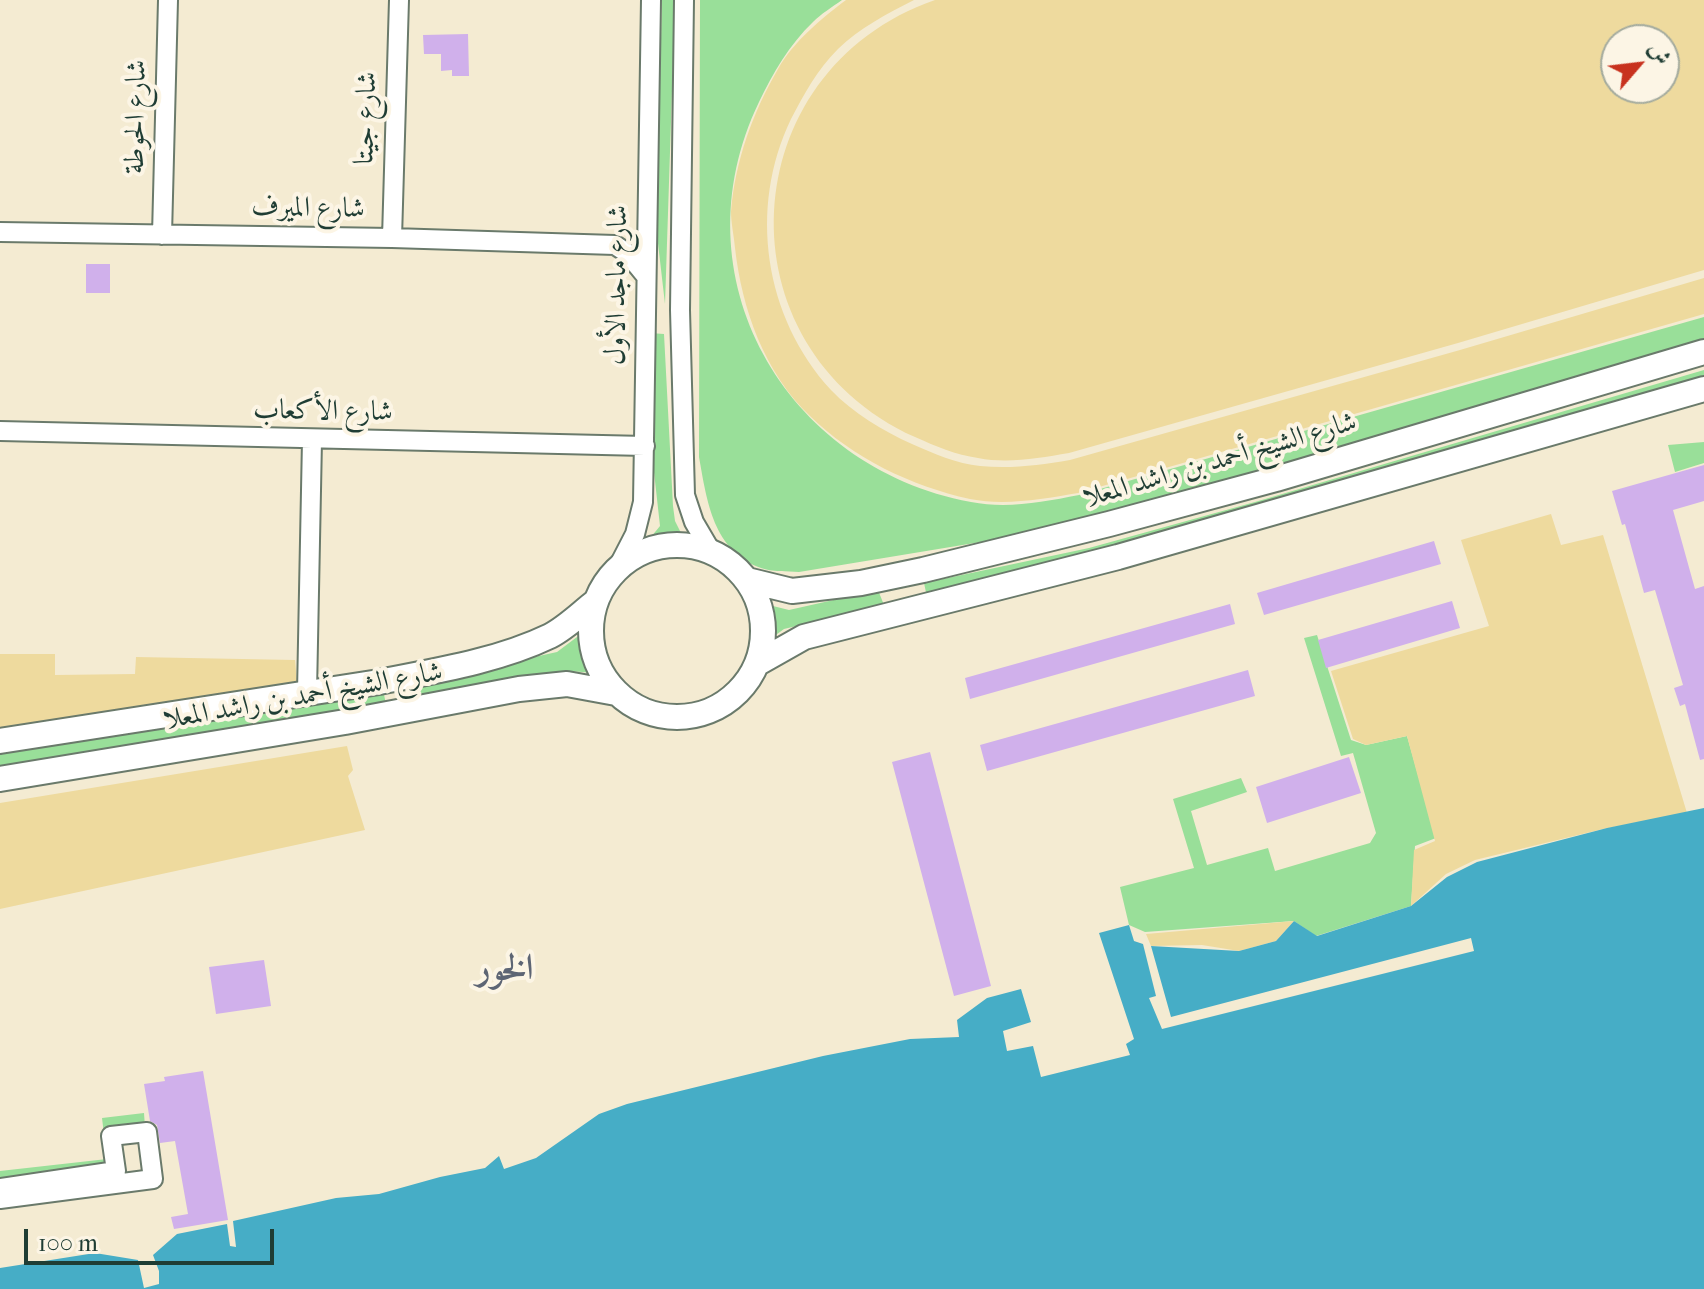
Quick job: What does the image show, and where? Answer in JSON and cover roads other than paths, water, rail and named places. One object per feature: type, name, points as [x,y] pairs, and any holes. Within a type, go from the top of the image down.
[{"type":"main road","name":"شارع الشيخ أحمد بن راشد المعلا","points":[[747,580],[792,591],[861,583],[923,570],[1276,479],[1704,352]]},
{"type":"main road","points":[[758,663],[804,637],[1133,553],[1704,389]]},
{"type":"main road","points":[[679,544],[711,551],[725,558],[747,580],[760,606],[763,635],[758,663],[743,687],[722,706],[695,716],[667,717],[640,709],[616,693],[597,666],[590,634],[600,588],[619,565],[647,549],[679,544]]},
{"type":"main road","name":"شارع الشيخ أحمد بن راشد المعلا","points":[[0,741],[434,671],[507,652],[552,635],[595,602]]},
{"type":"main road","name":"شارع الشيخ أحمد بن راشد المعلا","points":[[0,779],[345,722],[519,689],[567,684],[616,693]]},
{"type":"street","name":"شارع الحوطة","points":[[162,235],[168,0]]},
{"type":"street","name":"شارع جيتا","points":[[392,238],[399,0]]},
{"type":"street","name":"شارع ماجد الأول","points":[[619,565],[635,534],[643,502],[651,0]]},
{"type":"street","points":[[684,0],[680,310],[685,495],[694,522],[711,551]]},
{"type":"street","points":[[645,275],[627,253],[615,245],[646,215]]},
{"type":"street","name":"شارع الميرف","points":[[0,232],[615,245]]},
{"type":"street","name":"شارع الأكعاب","points":[[0,431],[645,446]]},
{"type":"street","points":[[307,692],[312,440]]},
{"type":"street","points":[[0,1188],[116,1171],[111,1136],[147,1132],[153,1179],[0,1199]]},
{"type":"water","points":[[1704,808],[1704,1289],[0,1289],[0,1268],[95,1253],[138,1260],[144,1288],[159,1284],[159,1271],[153,1255],[177,1234],[227,1224],[230,1246],[236,1247],[233,1221],[336,1198],[379,1194],[485,1168],[499,1156],[504,1169],[536,1158],[599,1114],[627,1104],[823,1056],[910,1039],[959,1037],[957,1020],[987,998],[1021,989],[1031,1022],[1003,1031],[1007,1051],[1033,1046],[1041,1077],[1130,1055],[1126,1044],[1134,1039],[1099,933],[1129,925],[1134,941],[1143,944],[1156,996],[1149,998],[1162,1029],[1474,951],[1471,938],[1171,1017],[1151,946],[1239,951],[1276,941],[1294,921],[1317,936],[1411,906],[1447,877],[1477,862],[1607,828]]},
{"type":"district","name":"الخور","points":[[505,970]]}]
